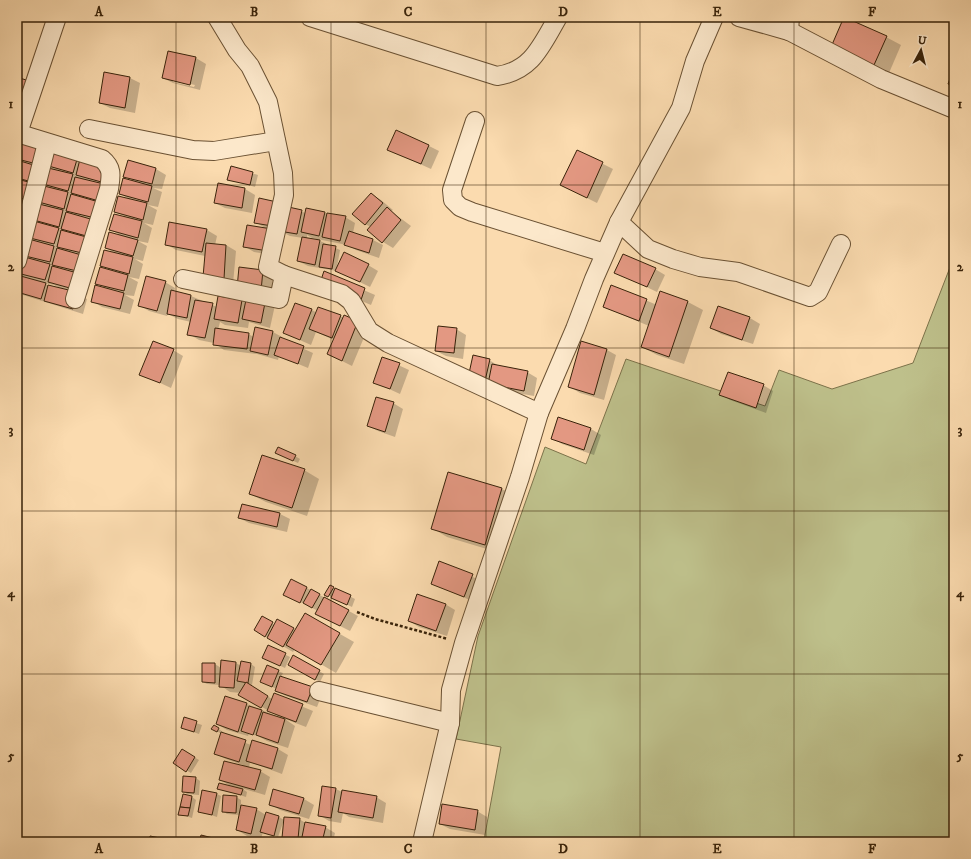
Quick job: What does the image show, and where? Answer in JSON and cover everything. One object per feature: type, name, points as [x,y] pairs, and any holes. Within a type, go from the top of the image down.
[{"type":"street","points":[[57,17],[18,133],[102,160],[109,165],[111,174],[109,189],[76,299]]},
{"type":"street","points":[[218,17],[237,50],[250,66],[268,102],[283,173],[284,195],[268,267],[284,275],[342,294],[350,301],[369,331],[388,343],[540,413]]},
{"type":"street","points":[[310,17],[497,76],[519,70],[533,59],[558,17]]},
{"type":"street","points":[[422,842],[450,723],[451,690],[464,643],[540,413],[619,222],[681,108],[695,61],[714,17]]},
{"type":"street","points":[[739,17],[789,24],[881,79],[954,109]]},
{"type":"street","points":[[475,121],[452,190],[453,200],[460,207],[472,212],[605,253]]},
{"type":"street","points":[[89,129],[193,150],[214,151],[276,141]]},
{"type":"street","points":[[17,261],[47,143]]},
{"type":"street","points":[[619,222],[648,249],[700,267],[738,272],[810,297],[818,292],[841,244]]},
{"type":"street","points":[[183,279],[279,299],[284,275]]},
{"type":"street","points":[[319,691],[450,723]]},
{"type":"path","points":[[357,612],[375,619],[464,643]]},
{"type":"green space","points":[[954,257],[954,842],[493,842],[484,840],[501,747],[456,739],[478,636],[545,447],[586,464],[626,359],[765,406],[779,370],[832,389],[913,363]]},
{"type":"building","points":[[844,17],[887,36],[874,65],[831,47]]},
{"type":"building","points":[[168,51],[196,57],[190,85],[162,78]]},
{"type":"building","points":[[954,67],[954,86],[948,84]]},
{"type":"building","points":[[104,72],[130,77],[125,108],[99,103]]},
{"type":"building","points":[[17,77],[32,82],[27,96],[17,93]]},
{"type":"building","points":[[17,94],[27,97],[17,110]]},
{"type":"building","points":[[396,130],[429,145],[421,164],[387,150]]},
{"type":"building","points":[[17,141],[45,149],[41,165],[17,159]]},
{"type":"building","points":[[49,149],[78,156],[73,173],[45,165]]},
{"type":"building","points":[[577,150],[603,162],[587,198],[560,185]]},
{"type":"building","points":[[80,159],[109,167],[105,183],[76,175]]},
{"type":"building","points":[[17,160],[40,167],[36,183],[17,178]]},
{"type":"building","points":[[128,160],[156,168],[152,184],[123,177]]},
{"type":"building","points":[[231,166],[253,172],[250,185],[227,180]]},
{"type":"building","points":[[44,167],[73,174],[68,191],[39,183]]},
{"type":"building","points":[[75,177],[104,184],[99,201],[71,193]]},
{"type":"building","points":[[123,178],[152,186],[148,202],[119,194]]},
{"type":"building","points":[[17,179],[36,184],[31,201],[17,197]]},
{"type":"building","points":[[218,183],[245,188],[242,208],[214,203]]},
{"type":"building","points":[[40,185],[68,192],[64,209],[35,201]]},
{"type":"building","points":[[371,193],[383,203],[365,225],[352,214]]},
{"type":"building","points":[[71,194],[99,202],[95,218],[66,211]]},
{"type":"building","points":[[118,196],[147,203],[143,220],[114,212]]},
{"type":"building","points":[[259,198],[277,202],[272,226],[254,223]]},
{"type":"building","points":[[17,199],[31,203],[26,219],[17,217]]},
{"type":"building","points":[[35,203],[63,210],[59,227],[30,219]]},
{"type":"building","points":[[284,206],[302,210],[297,234],[279,231]]},
{"type":"building","points":[[387,207],[401,220],[382,243],[367,230]]},
{"type":"building","points":[[306,208],[325,212],[319,236],[301,232]]},
{"type":"building","points":[[66,212],[94,220],[90,237],[61,229]]},
{"type":"building","points":[[327,213],[346,216],[340,241],[322,237]]},
{"type":"building","points":[[114,214],[142,221],[138,238],[109,230]]},
{"type":"building","points":[[30,220],[59,228],[54,244],[26,237]]},
{"type":"building","points":[[169,222],[207,229],[202,252],[165,245]]},
{"type":"building","points":[[247,225],[272,229],[268,251],[243,247]]},
{"type":"building","points":[[61,230],[90,238],[86,254],[57,247]]},
{"type":"building","points":[[349,231],[373,239],[369,253],[344,245]]},
{"type":"building","points":[[109,232],[138,240],[133,256],[105,248]]},
{"type":"building","points":[[302,237],[320,240],[315,265],[297,261]]},
{"type":"building","points":[[25,238],[54,246],[50,262],[21,255]]},
{"type":"building","points":[[206,243],[226,245],[224,279],[203,277]]},
{"type":"building","points":[[323,244],[336,246],[332,269],[319,267]]},
{"type":"building","points":[[57,248],[85,256],[81,272],[52,265]]},
{"type":"building","points":[[104,250],[133,257],[129,274],[100,266]]},
{"type":"building","points":[[344,252],[369,264],[360,282],[335,271]]},
{"type":"building","points":[[623,254],[656,268],[647,287],[614,273]]},
{"type":"building","points":[[21,256],[50,264],[45,280],[17,273]]},
{"type":"building","points":[[52,266],[81,274],[77,290],[48,282]]},
{"type":"building","points":[[100,267],[128,275],[124,291],[95,284]]},
{"type":"building","points":[[239,267],[263,270],[261,291],[237,288]]},
{"type":"building","points":[[324,271],[365,288],[361,300],[320,283]]},
{"type":"building","points":[[17,275],[46,283],[41,299],[17,292]]},
{"type":"building","points":[[146,276],[166,281],[157,311],[138,306]]},
{"type":"building","points":[[48,285],[77,292],[73,309],[44,301]]},
{"type":"building","points":[[95,285],[124,293],[120,309],[91,302]]},
{"type":"building","points":[[611,285],[647,299],[639,321],[603,307]]},
{"type":"building","points":[[171,290],[191,295],[187,318],[167,314]]},
{"type":"building","points":[[660,291],[688,301],[669,357],[641,347]]},
{"type":"building","points":[[247,295],[266,298],[261,323],[242,319]]},
{"type":"building","points":[[218,296],[242,300],[238,323],[214,319]]},
{"type":"building","points":[[195,300],[213,303],[205,338],[187,335]]},
{"type":"building","points":[[295,303],[312,309],[300,340],[283,333]]},
{"type":"building","points":[[718,306],[750,317],[742,340],[710,328]]},
{"type":"building","points":[[318,307],[341,315],[332,338],[309,329]]},
{"type":"building","points":[[344,315],[358,321],[342,361],[327,354]]},
{"type":"building","points":[[438,326],[457,328],[454,353],[435,351]]},
{"type":"building","points":[[255,327],[273,331],[268,355],[250,351]]},
{"type":"building","points":[[215,328],[249,333],[247,349],[213,345]]},
{"type":"building","points":[[280,337],[304,346],[298,364],[274,355]]},
{"type":"building","points":[[153,341],[174,349],[160,383],[139,375]]},
{"type":"building","points":[[581,341],[607,349],[594,395],[568,387]]},
{"type":"building","points":[[473,355],[490,359],[485,381],[468,378]]},
{"type":"building","points":[[382,357],[400,363],[390,389],[373,383]]},
{"type":"building","points":[[492,364],[528,371],[524,391],[488,384]]},
{"type":"building","points":[[728,372],[764,384],[756,408],[719,395]]},
{"type":"building","points":[[376,397],[394,402],[385,432],[367,426]]},
{"type":"building","points":[[558,417],[591,428],[584,450],[551,439]]},
{"type":"building","points":[[278,447],[296,455],[293,461],[275,453]]},
{"type":"building","points":[[262,455],[305,469],[292,508],[249,494]]},
{"type":"building","points":[[448,472],[502,488],[485,545],[431,529]]},
{"type":"building","points":[[242,504],[280,513],[277,527],[238,518]]},
{"type":"building","points":[[439,561],[473,574],[464,597],[431,584]]},
{"type":"building","points":[[291,579],[307,587],[300,603],[283,595]]},
{"type":"building","points":[[330,585],[334,587],[328,597],[324,595]]},
{"type":"building","points":[[335,588],[351,595],[347,605],[331,598]]},
{"type":"building","points":[[311,589],[320,594],[312,608],[303,603]]},
{"type":"building","points":[[417,594],[446,604],[436,631],[408,621]]},
{"type":"building","points":[[324,597],[349,610],[340,626],[315,614]]},
{"type":"building","points":[[305,613],[340,633],[321,665],[286,645]]},
{"type":"building","points":[[262,616],[273,622],[265,637],[254,630]]},
{"type":"building","points":[[277,619],[294,628],[283,647],[267,638]]},
{"type":"building","points":[[268,645],[286,653],[280,666],[262,658]]},
{"type":"building","points":[[293,655],[320,670],[315,680],[288,665]]},
{"type":"building","points":[[221,660],[236,662],[234,688],[219,687]]},
{"type":"building","points":[[241,661],[251,663],[248,683],[237,681]]},
{"type":"building","points":[[202,663],[215,663],[215,683],[202,682]]},
{"type":"building","points":[[267,665],[279,670],[272,687],[260,682]]},
{"type":"building","points":[[280,676],[313,687],[307,702],[275,691]]},
{"type":"building","points":[[246,682],[268,696],[261,708],[238,695]]},
{"type":"building","points":[[274,693],[303,704],[296,722],[267,711]]},
{"type":"building","points":[[225,696],[247,703],[238,732],[216,724]]},
{"type":"building","points":[[249,706],[262,710],[253,735],[241,731]]},
{"type":"building","points":[[263,712],[285,719],[278,743],[256,735]]},
{"type":"building","points":[[184,717],[197,721],[194,732],[181,728]]},
{"type":"building","points":[[214,725],[219,728],[217,732],[211,729]]},
{"type":"building","points":[[221,732],[246,740],[239,762],[214,754]]},
{"type":"building","points":[[252,740],[278,748],[272,769],[246,761]]},
{"type":"building","points":[[182,749],[195,757],[186,772],[173,763]]},
{"type":"building","points":[[224,761],[261,770],[255,790],[219,780]]},
{"type":"building","points":[[183,776],[196,777],[194,793],[182,792]]},
{"type":"building","points":[[219,783],[243,789],[241,795],[217,789]]},
{"type":"building","points":[[322,786],[336,788],[331,818],[318,816]]},
{"type":"building","points":[[273,789],[304,798],[299,814],[269,805]]},
{"type":"building","points":[[202,790],[217,793],[212,815],[198,812]]},
{"type":"building","points":[[342,790],[377,796],[373,818],[338,812]]},
{"type":"building","points":[[183,794],[192,796],[190,808],[180,807]]},
{"type":"building","points":[[223,795],[237,796],[236,813],[222,812]]},
{"type":"building","points":[[442,804],[478,810],[475,830],[439,824]]},
{"type":"building","points":[[241,805],[257,808],[251,834],[236,830]]},
{"type":"building","points":[[180,807],[190,808],[188,816],[178,815]]},
{"type":"building","points":[[266,812],[279,816],[274,836],[260,832]]},
{"type":"building","points":[[284,817],[300,818],[298,839],[282,838]]},
{"type":"building","points":[[305,822],[326,826],[322,842],[301,842]]},
{"type":"building","points":[[201,835],[229,842],[199,842]]},
{"type":"building","points":[[150,836],[160,838],[159,842],[149,842]]}]
